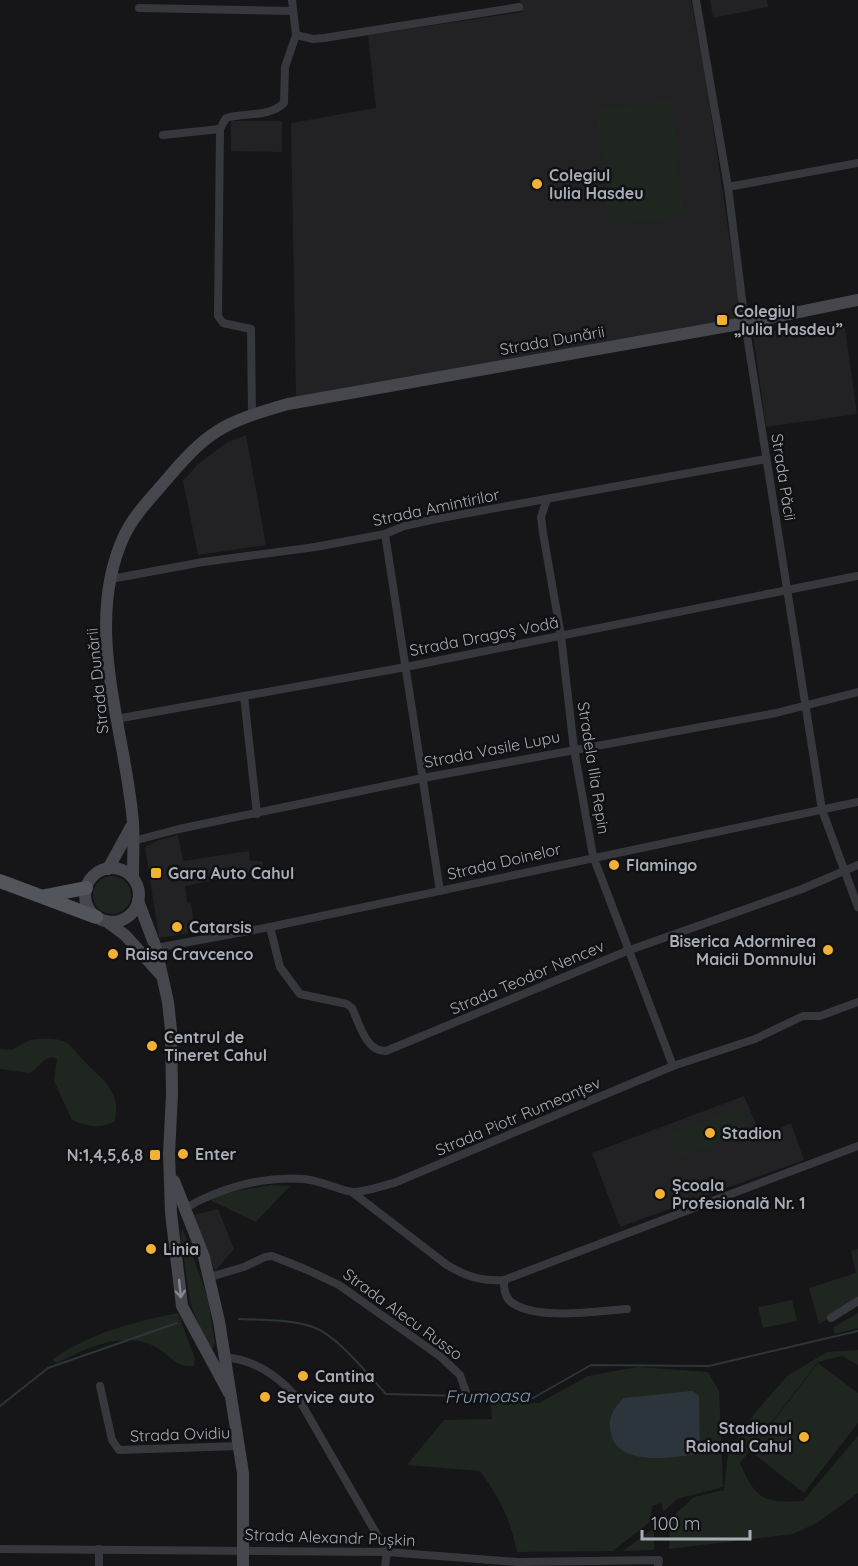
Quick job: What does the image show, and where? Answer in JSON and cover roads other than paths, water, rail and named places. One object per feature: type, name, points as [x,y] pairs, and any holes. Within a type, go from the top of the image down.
[{"type":"main road","name":"Strada Dunării","points":[[132,878],[133,824],[116,719],[107,630],[111,579],[124,537],[134,519],[202,439],[252,414],[288,404],[745,323],[858,300]]},
{"type":"main road","points":[[108,869],[133,824]]},
{"type":"main road","points":[[101,919],[86,902],[86,888],[94,875],[108,869],[120,869],[132,878],[138,889],[138,901],[156,948],[163,977],[173,1045],[170,1168],[173,1229],[182,1306],[229,1393]]},
{"type":"main road","points":[[0,881],[101,919],[125,935],[163,977]]},
{"type":"main road","points":[[40,896],[62,895],[86,888]]},
{"type":"main road","points":[[101,919],[126,918],[138,901]]},
{"type":"main road","points":[[170,1168],[210,1277],[245,1488],[243,1566]]},
{"type":"main road","points":[[173,1229],[183,1222],[191,1227]]},
{"type":"main road","points":[[208,1352],[223,1352]]},
{"type":"street","points":[[252,414],[252,328],[223,323],[218,316],[220,129],[226,118],[264,113],[278,109],[284,103],[285,68],[296,35],[292,0]]},
{"type":"street","name":"Strada Păcii","points":[[696,0],[728,187],[745,323],[822,810],[858,907]]},
{"type":"street","points":[[296,35],[313,39],[324,38],[519,7]]},
{"type":"street","points":[[139,8],[293,11]]},
{"type":"street","points":[[163,135],[220,129]]},
{"type":"street","points":[[728,187],[858,163]]},
{"type":"street","name":"Strada Amintirilor","points":[[111,579],[385,534],[404,526],[766,459]]},
{"type":"street","name":"Stradela Ilia Repin","points":[[547,499],[541,517],[543,533],[561,636],[574,749],[593,856],[627,951],[673,1066]]},
{"type":"street","points":[[385,534],[440,891]]},
{"type":"street","name":"Strada Dragoș Vodă","points":[[116,719],[406,667],[857,576]]},
{"type":"street","name":"Strada Vasile Lupu","points":[[133,841],[423,778],[805,706],[858,692]]},
{"type":"street","points":[[244,696],[257,814]]},
{"type":"street","name":"Strada Doinelor","points":[[156,948],[270,927],[593,856],[858,802]]},
{"type":"street","name":"Strada Teodor Nencev","points":[[270,927],[280,967],[300,994],[347,1004],[352,1008],[371,1046],[381,1052],[464,1020],[627,951],[802,890],[858,865]]},
{"type":"street","name":"Strada Piotr Rumeanțev","points":[[352,1192],[412,1177],[673,1066],[755,1039],[803,1016],[820,1016],[858,1002]]},
{"type":"street","points":[[184,1209],[204,1197],[227,1189],[272,1180],[318,1181],[352,1192],[464,1275],[486,1282],[504,1280],[858,1146]]},
{"type":"street","name":"Strada Alecu Russo","points":[[210,1277],[244,1268],[265,1257],[272,1256],[305,1269],[339,1285],[441,1356],[460,1375],[466,1392]]},
{"type":"street","points":[[504,1280],[504,1293],[510,1301],[528,1309],[557,1313],[627,1309]]},
{"type":"street","points":[[831,1318],[858,1301]]},
{"type":"street","points":[[223,1352],[245,1359],[262,1368],[289,1388],[301,1403],[387,1552],[385,1566]]},
{"type":"street","name":"Strada Ovidiu","points":[[100,1386],[112,1440],[119,1450],[239,1446]]},
{"type":"street","name":"Strada Alexandr Pușkin","points":[[0,1548],[387,1552],[518,1564],[658,1563]]},
{"type":"street","points":[[99,1549],[99,1566]]},
{"type":"waterway","name":"Frumoasa","points":[[239,1319],[276,1320],[322,1331],[352,1356],[386,1394],[533,1398],[591,1365],[709,1366],[858,1331]]},
{"type":"waterway","name":"Frumoasa","points":[[0,1406],[48,1368],[177,1323]]},
{"type":"place","name":"Colegiul Iulia Hasdeu","points":[[537,184]]},
{"type":"place","name":"Colegiul „Iulia Hasdeu”","points":[[722,320]]},
{"type":"place","name":"Flamingo","points":[[614,865]]},
{"type":"place","name":"Gara Auto Cahul","points":[[156,873]]},
{"type":"place","name":"Catarsis","points":[[177,927]]},
{"type":"place","name":"Biserica Adormirea Maicii Domnului","points":[[828,950]]},
{"type":"place","name":"Raisa Cravcenco","points":[[113,954]]},
{"type":"place","name":"Centrul de Tineret Cahul","points":[[152,1046]]},
{"type":"place","name":"Stadion","points":[[710,1133]]},
{"type":"place","name":"Enter","points":[[183,1154]]},
{"type":"place","name":"N:1,4,5,6,8","points":[[155,1155]]},
{"type":"place","name":"Școala Profesională Nr. 1","points":[[660,1194]]},
{"type":"place","name":"Linia","points":[[151,1249]]},
{"type":"place","name":"Cantina","points":[[303,1376]]},
{"type":"place","name":"Service auto","points":[[265,1397]]},
{"type":"place","name":"Stadionul Raional Cahul","points":[[804,1437]]}]
